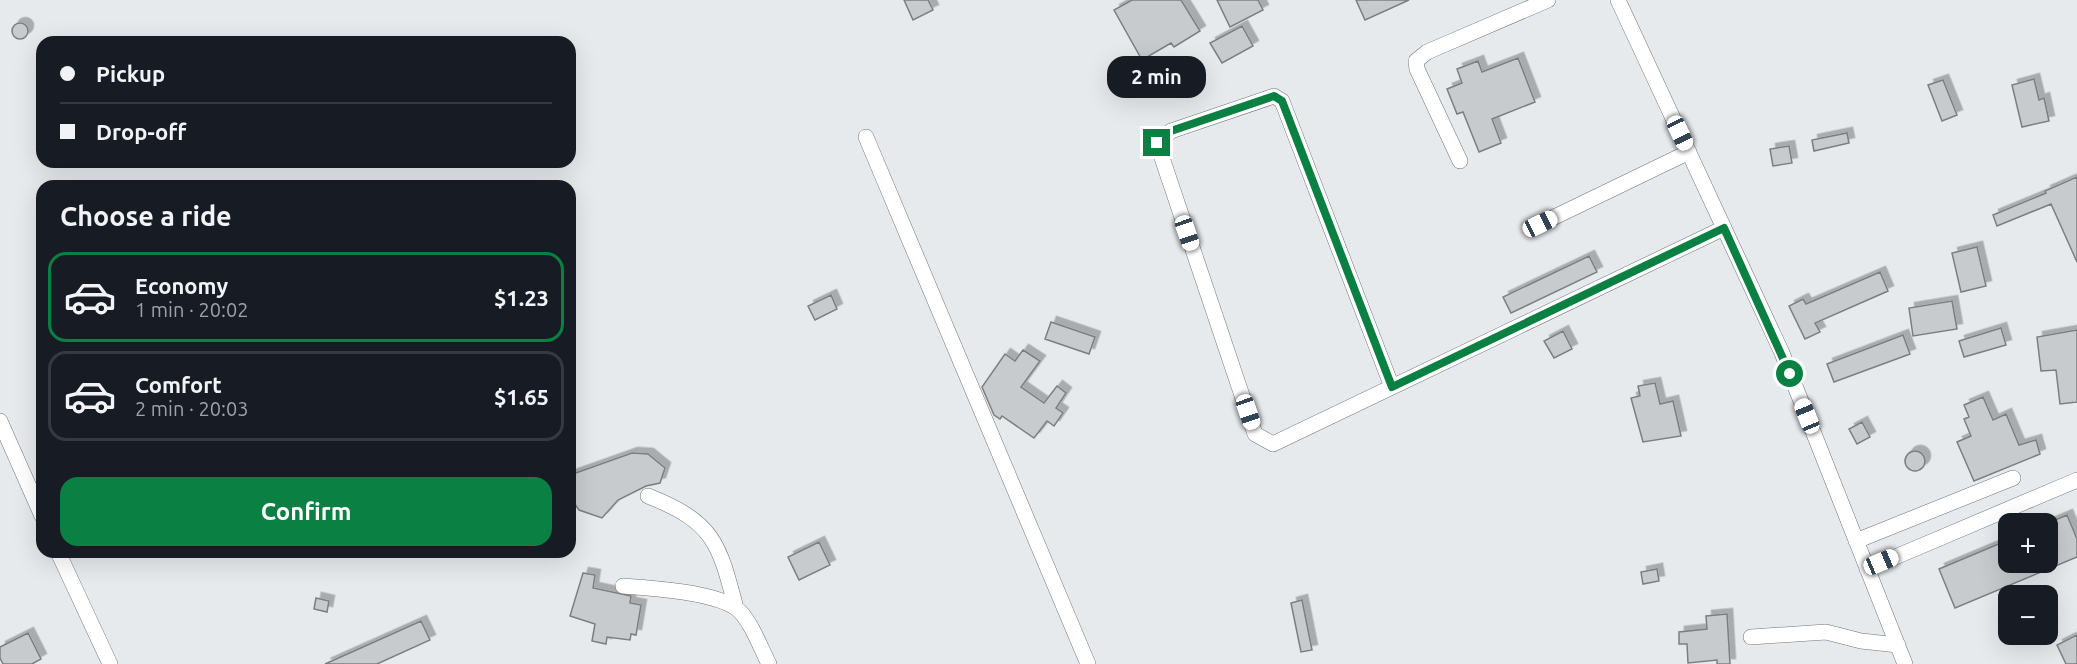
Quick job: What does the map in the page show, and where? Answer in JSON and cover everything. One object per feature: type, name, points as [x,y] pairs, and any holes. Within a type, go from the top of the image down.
[{"type":"street","points":[[1461,161],[1417,69],[1416,61],[1428,52],[1548,0]]},
{"type":"street","points":[[1618,0],[1782,353],[1905,664]]},
{"type":"street","points":[[1392,387],[1282,101],[1274,96],[1171,131],[1157,143],[1255,434],[1273,444],[1724,228]]},
{"type":"street","points":[[866,136],[1088,664]]},
{"type":"street","points":[[1540,224],[1689,152]]},
{"type":"street","points":[[0,422],[36,503]]},
{"type":"street","points":[[1856,541],[2013,478]]},
{"type":"street","points":[[1867,568],[2077,480]]},
{"type":"street","points":[[648,496],[671,505],[696,520],[711,537],[725,564],[736,608]]},
{"type":"street","points":[[61,558],[110,664]]},
{"type":"street","points":[[622,586],[668,590],[718,600],[736,608],[745,618],[769,664]]},
{"type":"street","points":[[1752,637],[1826,632],[1862,641],[1898,645]]},
{"type":"building","points":[[904,0],[928,0],[933,10],[913,20]]},
{"type":"building","points":[[1132,0],[1181,0],[1200,31],[1174,47],[1171,43],[1142,60],[1114,10]]},
{"type":"building","points":[[1217,0],[1258,0],[1263,10],[1230,27]]},
{"type":"building","points":[[1356,0],[1409,0],[1365,20]]},
{"type":"building","points":[[17,23],[23,23],[28,31],[26,37],[17,39],[12,34],[12,28]]},
{"type":"building","points":[[1242,26],[1253,46],[1222,63],[1210,43]]},
{"type":"building","points":[[1518,58],[1535,102],[1492,119],[1501,143],[1479,152],[1463,112],[1457,114],[1447,89],[1462,83],[1457,69],[1478,61],[1482,72]]},
{"type":"building","points":[[2034,79],[2039,100],[2044,98],[2049,121],[2022,127],[2012,85]]},
{"type":"building","points":[[1943,80],[1957,115],[1942,121],[1928,85]]},
{"type":"building","points":[[1847,133],[1849,143],[1814,151],[1812,140]]},
{"type":"building","points":[[1789,146],[1792,163],[1773,166],[1770,149]]},
{"type":"building","points":[[2077,177],[2077,262],[2051,204],[1997,226],[1993,215],[2046,193],[2045,191]]},
{"type":"building","points":[[1977,247],[1986,286],[1961,292],[1952,253]]},
{"type":"building","points":[[1589,256],[1597,272],[1511,313],[1503,297]]},
{"type":"building","points":[[1880,272],[1888,291],[1815,323],[1820,332],[1805,339],[1789,306],[1803,299],[1806,304]]},
{"type":"building","points":[[831,295],[837,309],[815,320],[808,306]]},
{"type":"building","points":[[1952,301],[1957,329],[1913,336],[1909,308]]},
{"type":"building","points":[[1051,322],[1095,337],[1089,354],[1045,339]]},
{"type":"building","points":[[2001,328],[2006,345],[1964,357],[1959,341]]},
{"type":"building","points":[[2077,330],[2077,402],[2060,404],[2056,370],[2041,371],[2037,337]]},
{"type":"building","points":[[1563,331],[1572,349],[1554,358],[1544,341]]},
{"type":"building","points":[[1903,335],[1910,354],[1834,382],[1827,364]]},
{"type":"building","points":[[1023,350],[1040,361],[1021,387],[1044,403],[1057,386],[1066,393],[1056,408],[1063,413],[1054,426],[1047,421],[1034,438],[1002,416],[1000,419],[994,415],[982,387],[1005,354],[1015,361]]},
{"type":"building","points":[[1655,383],[1660,404],[1673,401],[1681,436],[1643,442],[1631,398],[1640,396],[1638,386]]},
{"type":"building","points":[[1983,397],[1993,420],[2006,414],[2019,445],[2036,440],[2040,454],[1974,481],[1957,442],[1971,436],[1964,419],[1969,417],[1964,405]]},
{"type":"building","points":[[1862,422],[1870,437],[1857,444],[1849,429]]},
{"type":"building","points":[[1911,451],[1919,451],[1925,457],[1925,465],[1919,471],[1911,471],[1905,465],[1905,457]]},
{"type":"building","points":[[632,453],[648,454],[665,468],[660,483],[646,486],[618,500],[602,518],[579,510],[576,506],[576,473]]},
{"type":"building","points":[[2067,515],[2077,539],[2077,557],[2058,565],[2058,519]]},
{"type":"building","points":[[819,542],[830,565],[799,580],[788,557]]},
{"type":"building","points":[[1998,544],[1998,573],[2039,573],[2010,585],[1998,585],[1998,590],[1955,608],[1939,569]]},
{"type":"building","points":[[1657,569],[1659,581],[1643,584],[1641,572]]},
{"type":"building","points":[[583,573],[595,575],[593,588],[631,596],[630,603],[641,605],[636,635],[631,634],[630,640],[607,637],[606,644],[592,641],[595,624],[570,616]]},
{"type":"building","points":[[316,598],[329,601],[327,612],[314,609]]},
{"type":"building","points":[[1302,600],[1312,650],[1301,652],[1291,603]]},
{"type":"building","points":[[1727,614],[1730,664],[1717,664],[1717,660],[1688,663],[1687,644],[1679,644],[1679,632],[1707,629],[1706,616]]},
{"type":"building","points":[[421,621],[430,640],[377,664],[325,664]]},
{"type":"building","points":[[28,633],[41,659],[32,664],[3,664],[0,658],[0,647]]},
{"type":"building","points":[[2077,635],[2077,664],[2066,664],[2058,644]]},
{"type":"route","points":[[1157,143],[1171,131],[1274,96],[1282,101],[1392,387],[1724,228],[1790,374]]}]
